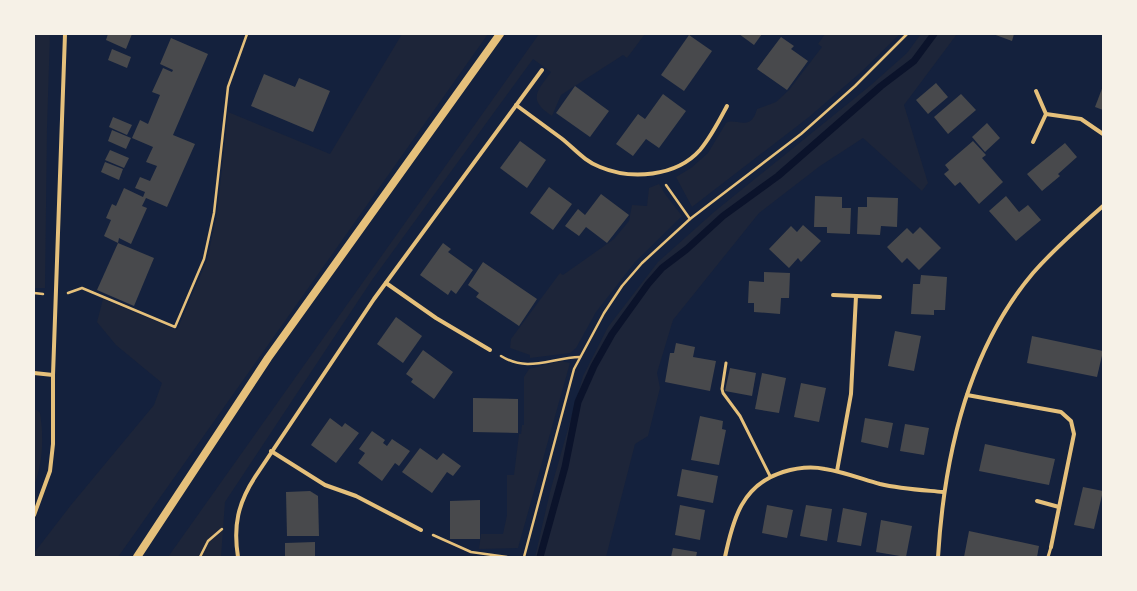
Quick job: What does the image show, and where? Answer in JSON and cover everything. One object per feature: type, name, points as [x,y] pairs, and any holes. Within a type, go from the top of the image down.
[{"type":"main road","points":[[137,557],[268,358],[500,34]]},
{"type":"street","points":[[34,515],[50,471],[53,444],[53,375],[65,34]]},
{"type":"street","points":[[238,557],[237,522],[241,501],[271,451],[386,283],[542,70]]},
{"type":"street","points":[[1033,142],[1046,114],[1036,91]]},
{"type":"street","points":[[516,105],[579,154],[600,167],[630,174],[655,173],[673,168],[698,152],[708,140],[727,106]]},
{"type":"street","points":[[1046,114],[1082,119],[1103,134]]},
{"type":"street","points":[[938,557],[943,492],[951,446],[967,395],[996,328],[1032,274],[1103,206]]},
{"type":"street","points":[[386,283],[436,318],[490,350]]},
{"type":"street","points":[[833,295],[880,297]]},
{"type":"street","points":[[837,471],[850,394],[856,296]]},
{"type":"street","points":[[34,373],[53,375]]},
{"type":"street","points":[[967,395],[1062,412],[1071,421],[1074,434],[1051,547]]},
{"type":"street","points":[[271,451],[325,485],[356,496],[421,530]]},
{"type":"street","points":[[725,557],[737,513],[746,497],[754,488],[770,476],[791,470],[808,468],[837,471],[882,484],[943,492]]},
{"type":"street","points":[[1037,502],[1059,507]]},
{"type":"lane","points":[[726,363],[722,389],[723,393],[740,416],[770,476]]},
{"type":"lane","points":[[1048,557],[1051,547]]},
{"type":"path","points":[[34,293],[56,294],[73,292],[82,288],[175,327],[204,259],[214,213],[228,87],[248,34]]},
{"type":"path","points":[[524,557],[567,391],[580,357],[604,313],[627,281],[642,263],[690,219],[807,129],[855,86],[908,34]]},
{"type":"path","points":[[655,173],[670,190],[690,219]]},
{"type":"path","points":[[490,350],[510,362],[523,365],[580,357]]},
{"type":"path","points":[[200,557],[208,541],[216,532],[237,522]]},
{"type":"path","points":[[421,530],[471,552],[507,557]]},
{"type":"shaded area","points":[[34,34],[50,34],[45,288],[34,288]]},
{"type":"shaded area","points":[[402,34],[488,34],[118,557],[34,557],[34,553],[71,505],[154,405],[162,383],[116,345],[97,322],[103,299],[177,330],[207,260],[217,214],[228,112],[330,154]]},
{"type":"shaded area","points":[[539,34],[645,34],[627,58],[623,55],[561,95],[552,116],[539,105],[537,100],[539,90],[551,72],[533,59],[372,280],[225,502],[221,557],[168,557]]},
{"type":"shaded area","points":[[825,34],[900,34],[860,73],[809,117],[692,207],[676,177],[691,168],[708,153],[726,123],[743,123],[751,120],[757,109],[776,102],[789,90],[822,47],[818,44]]},
{"type":"shaded area","points":[[921,34],[957,34],[904,105],[928,183],[922,191],[863,138],[820,166],[759,213],[673,320],[657,373],[660,388],[648,436],[635,444],[606,557],[535,557],[550,492],[583,376],[608,327],[658,262],[714,212],[871,85],[907,53]]},
{"type":"shaded area","points":[[659,184],[682,216],[635,262],[596,312],[576,348],[570,353],[530,358],[530,355],[510,348],[511,339],[560,273],[563,275],[614,239],[629,221],[632,205],[647,206],[649,188]]},
{"type":"shaded area","points":[[561,361],[570,363],[518,548],[479,549],[481,534],[503,534],[507,515],[507,475],[514,475],[519,434],[521,434],[522,425],[524,425],[524,377],[529,369]]},
{"type":"shaded area","points":[[34,410],[37,410],[40,413],[42,450],[34,486]]},
{"type":"building","points":[[108,34],[132,34],[126,49],[106,40]]},
{"type":"building","points":[[739,34],[762,34],[754,45]]},
{"type":"building","points":[[993,34],[1014,34],[1012,41]]},
{"type":"building","points":[[689,35],[712,51],[684,91],[661,75]]},
{"type":"building","points":[[781,37],[794,46],[791,49],[808,61],[787,90],[757,69]]},
{"type":"building","points":[[171,38],[208,54],[173,135],[195,144],[167,207],[146,198],[142,206],[147,208],[131,244],[119,238],[118,243],[104,236],[111,220],[106,218],[112,204],[116,206],[124,188],[143,197],[145,192],[135,188],[140,177],[150,181],[157,166],[146,162],[153,147],[132,138],[140,120],[148,124],[160,95],[152,92],[163,68],[172,72],[173,70],[160,64]]},
{"type":"building","points":[[112,49],[131,57],[127,68],[108,60]]},
{"type":"building","points":[[264,74],[295,87],[299,78],[330,91],[313,132],[251,106]]},
{"type":"building","points":[[936,83],[948,97],[928,114],[916,100]]},
{"type":"building","points":[[575,86],[609,111],[590,137],[556,113]]},
{"type":"building","points":[[1103,86],[1103,110],[1095,107]]},
{"type":"building","points":[[663,94],[686,111],[659,148],[646,139],[633,156],[616,144],[638,114],[645,119]]},
{"type":"building","points":[[961,94],[976,110],[948,134],[934,117]]},
{"type":"building","points":[[113,117],[132,125],[127,135],[109,127]]},
{"type":"building","points":[[987,123],[1000,138],[985,152],[972,137]]},
{"type":"building","points":[[112,130],[131,138],[126,149],[108,141]]},
{"type":"building","points":[[520,141],[546,160],[527,188],[500,168]]},
{"type":"building","points":[[973,141],[986,155],[982,158],[1003,182],[979,204],[960,182],[955,186],[944,174],[949,170],[945,165]]},
{"type":"building","points":[[1065,143],[1077,157],[1058,174],[1060,176],[1042,191],[1027,174]]},
{"type":"building","points":[[110,150],[129,158],[124,168],[105,160]]},
{"type":"building","points":[[105,162],[123,169],[119,180],[101,172]]},
{"type":"building","points":[[549,187],[572,204],[553,230],[530,213]]},
{"type":"building","points":[[601,194],[629,215],[607,243],[586,227],[579,236],[565,226],[578,209],[585,215]]},
{"type":"building","points":[[815,196],[842,197],[842,208],[851,208],[850,234],[827,233],[827,227],[814,227]]},
{"type":"building","points":[[1006,196],[1019,212],[1028,205],[1041,220],[1016,241],[989,211]]},
{"type":"building","points":[[867,197],[898,198],[897,227],[881,226],[880,235],[857,234],[858,207],[867,207]]},
{"type":"building","points":[[803,225],[821,241],[801,262],[798,258],[789,268],[769,249],[791,226],[797,232]]},
{"type":"building","points":[[920,227],[941,248],[919,270],[907,258],[902,263],[887,247],[907,228],[913,234]]},
{"type":"building","points":[[118,243],[154,258],[134,306],[97,290]]},
{"type":"building","points":[[443,243],[451,249],[448,252],[473,270],[456,294],[451,290],[448,295],[420,275]]},
{"type":"building","points":[[483,262],[537,299],[519,326],[476,297],[479,293],[468,285]]},
{"type":"building","points":[[764,272],[790,273],[789,298],[781,298],[780,314],[754,312],[754,303],[748,303],[749,281],[764,282]]},
{"type":"building","points":[[921,275],[947,277],[945,310],[934,310],[934,315],[911,314],[913,284],[920,284]]},
{"type":"building","points":[[396,317],[422,336],[403,363],[377,344]]},
{"type":"building","points":[[895,331],[921,336],[914,371],[888,366]]},
{"type":"building","points":[[1032,336],[1103,351],[1097,377],[1027,363]]},
{"type":"building","points":[[676,343],[695,347],[693,357],[716,361],[710,391],[665,382],[670,353],[674,353]]},
{"type":"building","points":[[423,350],[453,372],[434,399],[411,382],[413,379],[406,374]]},
{"type":"building","points":[[730,368],[756,373],[752,396],[725,391]]},
{"type":"building","points":[[762,373],[786,378],[779,413],[755,409]]},
{"type":"building","points":[[801,383],[826,388],[819,422],[794,417]]},
{"type":"building","points":[[473,398],[518,399],[518,433],[473,432]]},
{"type":"building","points":[[700,416],[723,421],[722,429],[726,430],[719,465],[691,460]]},
{"type":"building","points":[[330,418],[342,427],[345,423],[359,433],[336,463],[311,445]]},
{"type":"building","points":[[865,418],[893,423],[888,448],[861,442]]},
{"type":"building","points":[[905,424],[929,428],[924,455],[900,451]]},
{"type":"building","points":[[372,431],[385,440],[383,443],[387,446],[392,439],[410,451],[399,466],[395,463],[382,481],[358,463],[365,453],[359,449]]},
{"type":"building","points":[[985,444],[1055,459],[1049,485],[979,471]]},
{"type":"building","points":[[420,448],[437,460],[443,453],[461,466],[453,476],[447,472],[432,493],[402,472]]},
{"type":"building","points":[[682,469],[718,476],[713,503],[677,496]]},
{"type":"building","points":[[1083,487],[1103,491],[1094,529],[1074,525]]},
{"type":"building","points":[[310,491],[318,496],[319,536],[287,536],[286,492]]},
{"type":"building","points":[[480,500],[480,539],[450,539],[450,501]]},
{"type":"building","points":[[680,505],[705,510],[700,540],[675,535]]},
{"type":"building","points":[[767,505],[793,510],[787,538],[762,533]]},
{"type":"building","points":[[806,505],[832,509],[827,541],[800,536]]},
{"type":"building","points":[[843,508],[867,513],[861,546],[837,542]]},
{"type":"building","points":[[881,520],[912,526],[906,557],[876,552]]},
{"type":"building","points":[[969,531],[1039,546],[1037,557],[964,557]]},
{"type":"building","points":[[315,542],[315,557],[285,557],[285,543]]},
{"type":"building","points":[[673,548],[697,552],[696,557],[671,557]]},
{"type":"waterway","points":[[540,557],[565,467],[578,402],[594,366],[612,334],[648,284],[662,268],[687,249],[723,216],[778,176],[881,86],[914,61],[934,34]]}]
